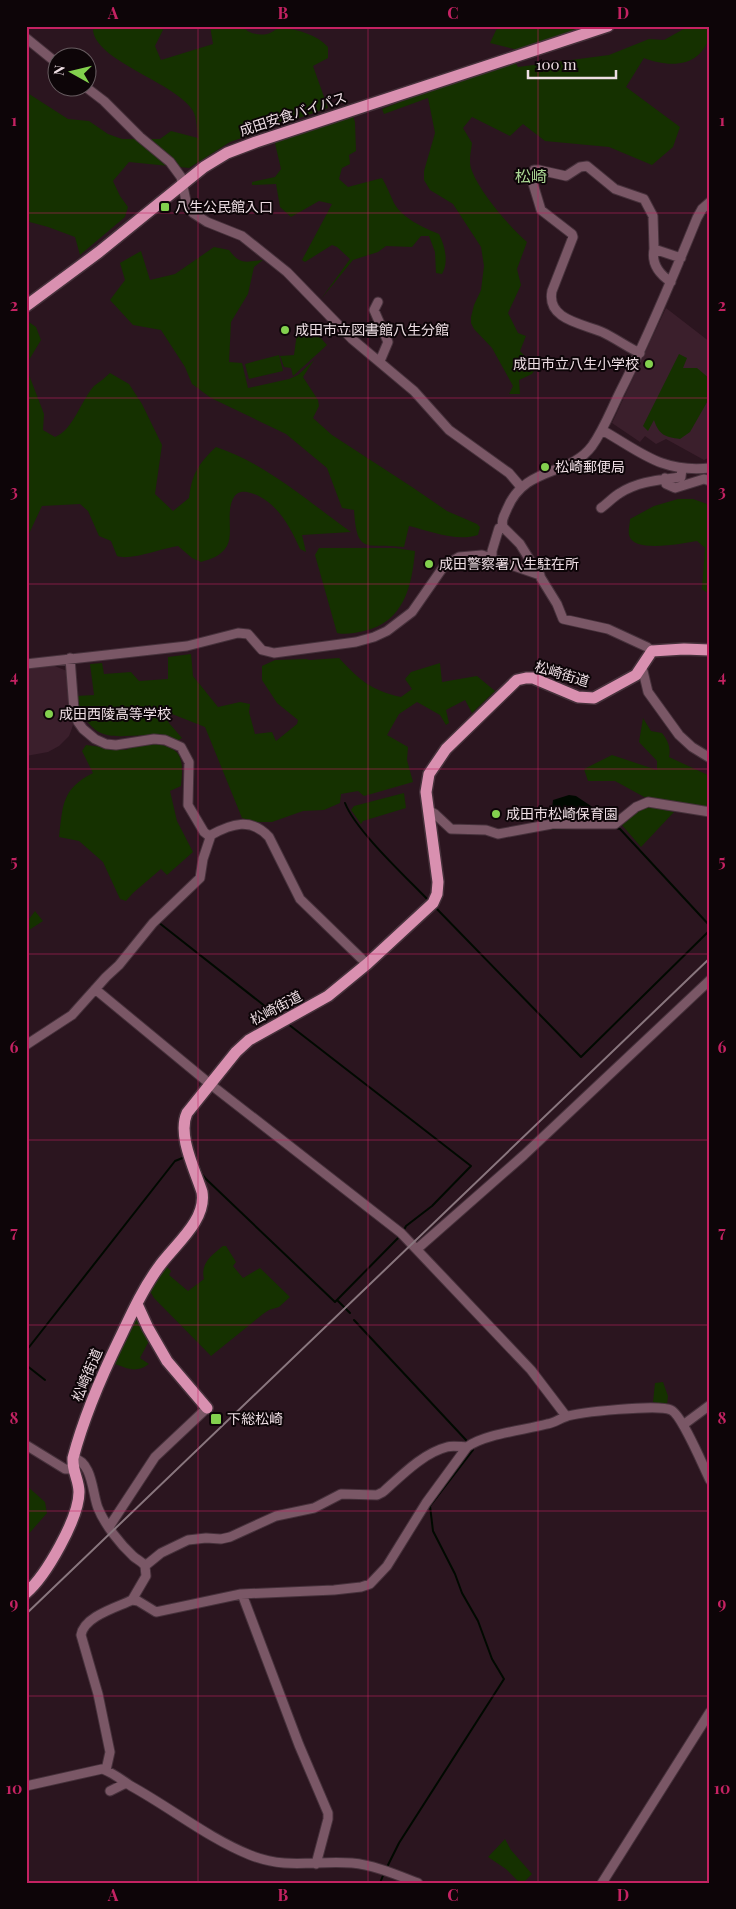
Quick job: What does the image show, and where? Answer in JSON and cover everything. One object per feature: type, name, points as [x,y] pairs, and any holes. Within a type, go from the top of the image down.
[{"type":"main road","name":"成田安食バイパス","points":[[26,306],[99,252],[215,159],[237,148],[608,26]]},
{"type":"main road","points":[[652,651],[710,650]]},
{"type":"main road","name":"松崎街道","points":[[73,1464],[94,1394],[137,1304],[158,1268],[192,1225],[201,1210],[202,1192],[185,1140],[183,1124],[187,1114],[236,1052],[249,1040],[328,996],[367,964],[435,900],[438,882],[426,784],[434,764],[446,749],[517,680],[533,678],[578,697],[594,698],[640,671],[652,651]]},
{"type":"main road","points":[[137,1304],[148,1328],[170,1366],[206,1408]]},
{"type":"main road","points":[[26,1593],[46,1570],[73,1518],[79,1492],[73,1464]]},
{"type":"street","points":[[26,38],[48,56]]},
{"type":"street","points":[[98,96],[178,171],[186,201],[193,213],[207,222],[236,232],[287,272],[352,339],[414,391],[449,430],[508,473],[520,487]]},
{"type":"street","points":[[640,353],[601,332],[574,323],[564,317],[554,305],[551,298],[552,291],[573,237],[572,234],[541,210],[531,177],[534,170],[566,176],[580,167],[586,166],[614,189],[644,199],[654,216],[654,256],[657,269],[671,282]]},
{"type":"street","points":[[652,651],[608,630],[563,619],[557,604],[540,575],[520,544],[503,527],[502,521],[510,502],[520,487],[544,473],[581,458],[592,447],[640,353],[697,218],[702,209],[710,202]]},
{"type":"street","points":[[654,249],[681,258]]},
{"type":"street","points":[[378,302],[374,310],[388,342],[380,361]]},
{"type":"street","points":[[602,430],[650,459],[664,465],[682,468],[710,468]]},
{"type":"street","points":[[601,508],[619,493],[634,486],[665,478],[682,477],[682,468]]},
{"type":"street","points":[[665,478],[666,484],[674,488],[704,479],[710,481]]},
{"type":"street","points":[[492,559],[492,550],[499,528],[503,527]]},
{"type":"street","points":[[26,664],[187,646],[238,633],[248,634],[262,650],[274,653],[365,640],[387,631],[412,612],[440,571],[450,562],[459,558],[477,554],[540,575]]},
{"type":"street","points":[[70,658],[74,710],[78,722],[83,729],[95,739],[106,744],[116,745],[154,739],[164,740],[180,747],[189,762],[188,805],[204,832],[209,836]]},
{"type":"street","points":[[640,671],[643,671],[648,692],[679,735],[692,747],[710,758]]},
{"type":"street","points":[[428,810],[436,814],[451,829],[486,830],[496,834],[552,824],[616,824],[636,807],[648,802],[710,812]]},
{"type":"street","points":[[209,836],[238,823],[251,826],[265,833],[269,837],[300,899],[367,964]]},
{"type":"street","points":[[26,1045],[72,1015],[119,965],[153,923],[200,878],[209,836]]},
{"type":"street","points":[[417,1249],[524,1155],[710,980]]},
{"type":"street","points":[[95,989],[210,1084],[401,1233],[531,1370],[566,1416]]},
{"type":"street","points":[[683,1425],[710,1405]]},
{"type":"street","points":[[106,1770],[110,1752],[98,1694],[81,1635],[84,1626],[119,1604],[132,1600],[138,1601],[156,1612],[242,1594],[361,1587],[374,1581],[387,1566],[426,1503],[467,1447],[474,1442],[487,1438],[550,1424],[566,1416],[623,1408],[658,1407],[672,1410],[683,1425],[710,1480]]},
{"type":"street","points":[[109,1526],[155,1457],[206,1408]]},
{"type":"street","points":[[26,1445],[65,1469],[81,1461],[87,1470],[98,1508],[109,1526],[134,1557],[145,1566],[146,1576],[132,1600]]},
{"type":"street","points":[[145,1566],[161,1553],[188,1540],[230,1537],[276,1516],[314,1508],[341,1494],[377,1495],[426,1457],[440,1449],[449,1446],[467,1447]]},
{"type":"street","points":[[242,1594],[299,1745],[328,1813],[316,1864]]},
{"type":"street","points":[[602,1883],[710,1712]]},
{"type":"street","points":[[26,1786],[97,1769],[106,1770],[228,1845],[251,1855],[277,1863],[354,1864],[384,1871],[418,1883]]},
{"type":"street","points":[[110,1792],[126,1783]]},
{"type":"shaded area","points":[[666,308],[710,342],[710,457],[704,460],[666,439],[656,444],[645,436],[640,442],[612,423]]},
{"type":"shaded area","name":"成田西陵高等学校","points":[[52,665],[67,671],[73,725],[69,736],[59,746],[48,752],[26,756],[26,669]]},
{"type":"shaded area","points":[[569,795],[576,796],[603,814],[601,822],[552,821],[547,812],[552,808],[553,800]]},
{"type":"green space","points":[[93,26],[165,26],[155,46],[161,60],[213,44],[210,26],[242,26],[250,32],[260,35],[281,28],[307,33],[328,47],[328,58],[313,66],[328,108],[230,142],[189,168],[129,162],[113,181],[128,207],[125,217],[80,255],[75,237],[26,221],[26,92],[68,119],[89,121],[108,134],[122,139],[160,139],[171,131],[198,138],[193,111],[184,100],[105,50],[95,38]]},
{"type":"green space","points":[[498,26],[588,26],[518,50],[490,43]]},
{"type":"green space","points":[[689,26],[710,26],[710,44],[707,44],[697,56],[685,62],[671,64],[644,58],[626,87],[680,127],[673,147],[652,165],[609,147],[545,141],[523,124],[510,136],[472,117],[463,128],[472,143],[470,164],[476,180],[496,209],[527,242],[517,269],[521,285],[508,313],[518,333],[526,336],[520,351],[536,368],[532,374],[519,380],[520,394],[509,394],[513,386],[492,348],[474,329],[471,323],[474,305],[481,290],[484,266],[481,247],[453,204],[430,190],[424,180],[424,171],[435,133],[428,98],[384,114],[382,109],[435,88],[515,62],[518,67],[609,55],[649,39],[664,40]]},
{"type":"green space","points":[[353,116],[356,151],[349,155],[350,164],[342,168],[339,179],[348,187],[382,178],[394,203],[402,213],[420,226],[439,234],[446,259],[442,274],[436,273],[435,252],[429,236],[421,236],[412,247],[386,246],[378,252],[353,260],[321,299],[350,259],[332,245],[305,262],[302,260],[332,204],[319,201],[291,217],[280,207],[276,184],[252,185],[252,182],[275,177],[281,169],[274,139]]},
{"type":"green space","points":[[214,247],[229,250],[236,258],[243,261],[263,260],[254,267],[248,294],[231,322],[229,362],[242,363],[248,388],[289,379],[298,375],[314,360],[303,377],[318,400],[319,406],[313,418],[332,435],[447,511],[477,524],[480,527],[478,535],[452,537],[409,526],[404,547],[372,546],[361,541],[355,525],[354,510],[342,508],[327,468],[286,434],[211,398],[192,384],[185,367],[161,330],[133,325],[110,300],[125,280],[120,263],[141,251],[150,280],[175,274]]},
{"type":"green space","points":[[26,320],[36,327],[41,340],[26,365]]},
{"type":"green space","points":[[307,323],[327,345],[293,376],[291,368],[284,367],[280,356],[294,355],[297,333]]},
{"type":"green space","points":[[679,354],[687,358],[683,368],[697,368],[710,379],[710,397],[690,432],[680,439],[660,432],[654,420],[648,431],[643,426]]},
{"type":"green space","points":[[279,355],[283,371],[249,379],[245,364]]},
{"type":"green space","points":[[26,367],[44,414],[43,430],[55,437],[62,433],[72,422],[94,386],[110,373],[129,384],[142,404],[162,445],[155,494],[173,511],[189,498],[192,482],[197,470],[216,447],[234,454],[269,473],[351,532],[302,535],[306,552],[300,549],[286,522],[266,500],[257,495],[240,492],[231,503],[230,535],[227,546],[219,555],[201,562],[192,558],[178,546],[138,556],[117,556],[111,541],[99,536],[88,511],[80,504],[42,506],[26,540]]},
{"type":"green space","points":[[678,499],[693,499],[710,505],[710,595],[702,589],[705,548],[697,541],[649,546],[633,541],[629,535],[630,519],[654,506]]},
{"type":"green space","points":[[319,548],[395,548],[415,551],[408,589],[397,611],[378,626],[354,633],[337,633],[315,555]]},
{"type":"green space","points":[[191,654],[193,676],[218,707],[240,702],[250,704],[249,712],[255,734],[272,732],[276,741],[297,724],[298,720],[277,703],[262,680],[262,666],[275,660],[339,658],[366,683],[381,691],[401,697],[412,689],[405,679],[411,672],[440,663],[442,682],[477,676],[495,691],[472,713],[465,700],[446,710],[449,723],[446,725],[440,715],[417,702],[399,714],[387,735],[408,747],[407,760],[413,782],[364,796],[358,791],[341,794],[340,803],[324,810],[303,811],[272,822],[256,822],[242,818],[205,727],[172,714],[166,716],[169,723],[182,738],[177,741],[161,736],[117,736],[104,734],[93,728],[84,716],[76,696],[94,695],[90,664],[102,663],[104,674],[131,672],[139,681],[168,679],[168,657]]},
{"type":"green space","points":[[643,718],[651,731],[662,733],[664,736],[669,747],[669,757],[710,776],[710,809],[646,798],[615,781],[588,781],[584,769],[612,755],[657,770],[657,761],[639,742]]},
{"type":"green space","points":[[150,743],[175,750],[181,760],[181,786],[170,791],[177,821],[193,852],[167,875],[161,869],[126,901],[120,899],[103,862],[79,841],[59,837],[61,816],[65,799],[69,792],[75,785],[93,773],[82,751],[86,745],[126,750],[134,746]]},
{"type":"green space","points":[[404,793],[406,808],[363,821],[361,824],[351,810],[354,806]]},
{"type":"green space","points":[[646,806],[674,812],[641,847],[621,824],[636,810]]},
{"type":"green space","points":[[35,911],[43,921],[26,932],[26,923]]},
{"type":"green space","points":[[223,1246],[226,1246],[236,1262],[233,1266],[243,1278],[260,1268],[290,1297],[279,1307],[263,1314],[211,1356],[154,1298],[148,1288],[165,1265],[171,1271],[169,1275],[188,1291],[204,1279],[205,1264]]},
{"type":"green space","points":[[135,1314],[139,1315],[150,1339],[140,1358],[149,1364],[139,1369],[127,1368],[112,1363]]},
{"type":"green space","points":[[663,1382],[668,1396],[667,1405],[653,1402],[655,1383]]},
{"type":"green space","points":[[26,1485],[45,1502],[47,1513],[26,1537]]},
{"type":"green space","points":[[505,1839],[511,1850],[532,1874],[523,1883],[520,1883],[506,1869],[488,1857]]},
{"type":"waterway","points":[[345,803],[360,827],[371,840],[429,901]]},
{"type":"waterway","points":[[548,829],[576,828]]},
{"type":"waterway","points":[[616,828],[620,829],[710,926]]},
{"type":"waterway","points":[[434,906],[581,1057],[710,930]]},
{"type":"waterway","points":[[158,922],[280,1018]]},
{"type":"waterway","points":[[288,1024],[471,1166],[432,1206],[406,1226],[404,1230]]},
{"type":"waterway","points":[[195,1155],[202,1174],[206,1179],[335,1302],[400,1236]]},
{"type":"waterway","points":[[26,1351],[175,1161],[185,1157]]},
{"type":"waterway","points":[[337,1300],[350,1313]]},
{"type":"waterway","points":[[354,1320],[466,1440]]},
{"type":"waterway","points":[[26,1365],[45,1380]]},
{"type":"waterway","points":[[386,1869],[399,1843],[504,1679],[492,1659],[478,1621],[462,1593],[455,1574],[433,1531],[430,1506],[473,1450],[472,1448]]},
{"type":"waterway","points":[[380,1883],[384,1873]]},
{"type":"railway","points":[[26,1614],[710,958]]},
{"type":"place","name":"八生公民館入口","points":[[165,207]]},
{"type":"place","name":"成田市立図書館八生分館","points":[[285,330]]},
{"type":"place","name":"成田市立八生小学校","points":[[649,364]]},
{"type":"place","name":"松崎郵便局","points":[[545,467]]},
{"type":"place","name":"成田警察署八生駐在所","points":[[429,564]]},
{"type":"place","name":"成田西陵高等学校","points":[[49,714]]},
{"type":"place","name":"成田市松崎保育園","points":[[496,814]]},
{"type":"place","name":"下総松崎","points":[[216,1419]]},
{"type":"district","name":"松崎","points":[[531,176]]}]
